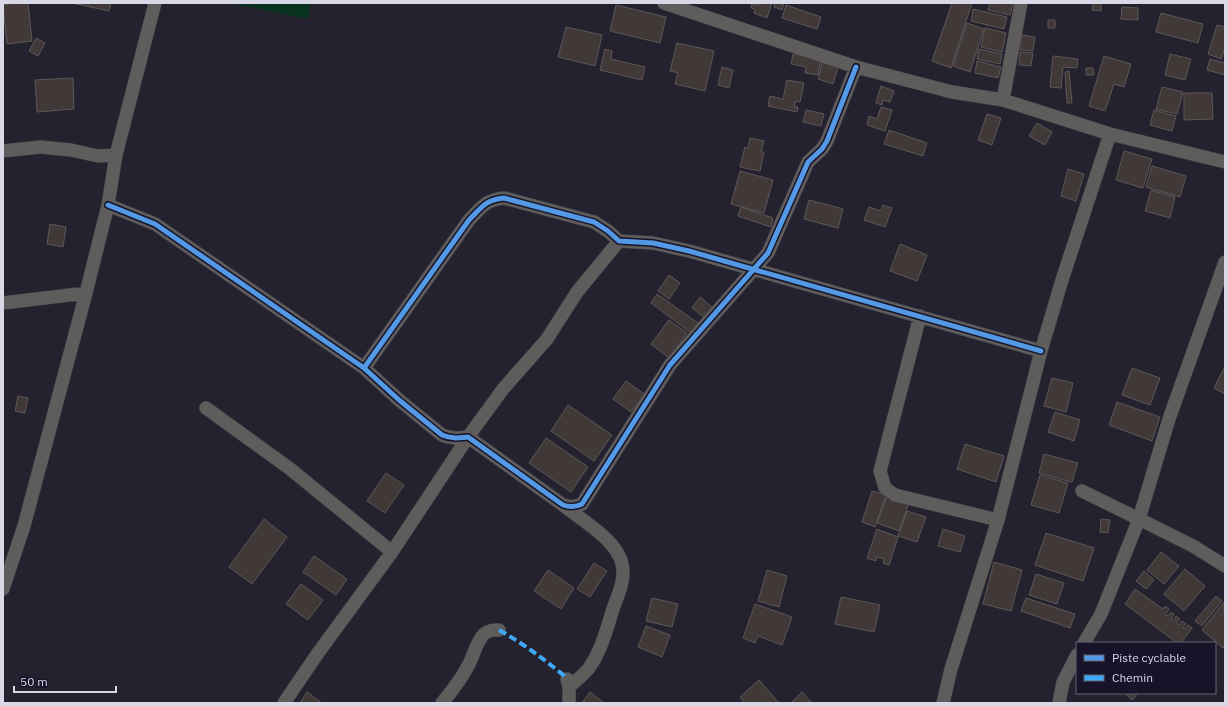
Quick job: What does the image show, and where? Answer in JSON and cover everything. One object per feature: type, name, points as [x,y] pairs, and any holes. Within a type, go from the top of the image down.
[{"type":"street","points":[[3,589],[24,526],[86,294],[108,205],[116,155],[155,3]]},
{"type":"street","points":[[664,3],[856,68],[952,92],[1003,100],[1110,134],[1225,162]]},
{"type":"street","points":[[1003,100],[1021,3]]},
{"type":"street","points":[[563,505],[573,507],[582,504],[670,365],[768,253],[808,162],[822,149],[827,141],[856,68]]},
{"type":"street","points":[[943,703],[951,669],[998,520],[1041,351],[1064,273],[1110,134]]},
{"type":"street","points":[[3,151],[40,147],[71,150],[98,156],[116,155]]},
{"type":"street","points":[[364,368],[469,220],[486,203],[494,199],[504,198],[594,222],[608,231],[619,241],[653,243],[682,249],[1041,351]]},
{"type":"street","points":[[108,205],[155,224],[364,368],[399,400],[442,435],[454,439],[468,437],[563,505],[603,536],[613,546],[620,556],[623,574],[622,585],[599,650],[588,670],[568,683],[569,703]]},
{"type":"street","points":[[284,703],[318,653],[392,552],[468,437],[502,389],[547,339],[578,292],[619,241]]},
{"type":"street","points":[[1085,642],[1101,614],[1139,519],[1169,419],[1225,262]]},
{"type":"street","points":[[3,303],[86,294]]},
{"type":"street","points":[[920,316],[880,471],[885,488],[895,495],[998,520]]},
{"type":"street","points":[[206,408],[289,468],[392,552]]},
{"type":"street","points":[[1082,491],[1193,546],[1225,566]]},
{"type":"street","points":[[442,703],[457,684],[469,664],[477,645],[484,635],[490,630],[499,630]]},
{"type":"street","points":[[1059,703],[1063,682],[1076,657]]},
{"type":"green space","points":[[230,3],[311,3],[308,19]]},
{"type":"building","points":[[28,3],[32,41],[7,44],[3,5]]},
{"type":"building","points":[[72,3],[111,3],[109,11]]},
{"type":"building","points":[[752,3],[759,6],[760,3],[772,3],[767,18],[754,13],[755,9],[751,8]]},
{"type":"building","points":[[775,3],[784,3],[782,10],[774,7]]},
{"type":"building","points":[[952,3],[972,3],[951,68],[932,61]]},
{"type":"building","points":[[990,3],[1013,3],[1010,15],[988,10]]},
{"type":"building","points":[[1093,3],[1101,3],[1101,11],[1092,10]]},
{"type":"building","points":[[616,5],[666,17],[660,43],[610,31]]},
{"type":"building","points":[[786,5],[821,17],[817,29],[782,18]]},
{"type":"building","points":[[1122,7],[1138,8],[1138,20],[1121,19]]},
{"type":"building","points":[[973,9],[1007,17],[1004,29],[971,21]]},
{"type":"building","points":[[1161,13],[1203,24],[1198,43],[1156,32]]},
{"type":"building","points":[[1048,20],[1055,20],[1055,28],[1048,28]]},
{"type":"building","points":[[967,23],[984,29],[970,72],[953,66]]},
{"type":"building","points":[[1217,25],[1225,27],[1225,48],[1221,59],[1208,54]]},
{"type":"building","points":[[566,27],[602,35],[595,66],[558,57]]},
{"type":"building","points":[[985,28],[1006,33],[1002,52],[981,47]]},
{"type":"building","points":[[1022,35],[1035,37],[1033,51],[1020,50]]},
{"type":"building","points":[[36,38],[45,43],[38,56],[29,51]]},
{"type":"building","points":[[677,43],[714,51],[705,91],[675,84],[678,73],[670,71]]},
{"type":"building","points":[[605,49],[612,51],[611,59],[645,67],[642,80],[600,70]]},
{"type":"building","points":[[979,49],[1002,54],[1000,64],[977,59]]},
{"type":"building","points":[[1020,52],[1033,53],[1031,66],[1019,65]]},
{"type":"building","points":[[793,54],[821,59],[818,75],[805,73],[806,67],[791,64]]},
{"type":"building","points":[[1170,54],[1191,59],[1185,80],[1165,75]]},
{"type":"building","points":[[1053,56],[1078,59],[1077,68],[1063,67],[1061,88],[1050,87]]},
{"type":"building","points":[[1104,56],[1131,64],[1124,87],[1114,84],[1105,111],[1089,106]]},
{"type":"building","points":[[1210,59],[1225,63],[1225,75],[1207,70]]},
{"type":"building","points":[[823,60],[838,67],[833,84],[818,79]]},
{"type":"building","points":[[977,61],[1001,67],[998,78],[975,73]]},
{"type":"building","points":[[722,67],[733,70],[729,88],[718,85]]},
{"type":"building","points":[[1086,68],[1093,68],[1094,75],[1086,75]]},
{"type":"building","points":[[1069,71],[1072,103],[1067,103],[1065,72]]},
{"type":"building","points":[[73,78],[74,109],[37,112],[35,80]]},
{"type":"building","points":[[787,80],[804,83],[800,102],[796,101],[794,107],[798,107],[797,112],[768,106],[770,96],[783,99]]},
{"type":"building","points":[[881,86],[894,91],[890,102],[883,100],[882,105],[876,103]]},
{"type":"building","points":[[1162,87],[1183,92],[1177,114],[1156,109]]},
{"type":"building","points":[[1184,93],[1212,93],[1213,119],[1184,120]]},
{"type":"building","points":[[881,107],[892,110],[885,131],[867,125],[869,116],[877,119]]},
{"type":"building","points":[[806,110],[824,114],[821,126],[803,122]]},
{"type":"building","points":[[1154,110],[1176,116],[1172,131],[1150,125]]},
{"type":"building","points":[[987,114],[1001,118],[992,145],[978,140]]},
{"type":"building","points":[[1037,123],[1052,132],[1045,145],[1029,136]]},
{"type":"building","points":[[889,130],[927,143],[923,156],[884,144]]},
{"type":"building","points":[[750,138],[764,141],[761,152],[764,152],[760,171],[740,167],[745,147],[748,148]]},
{"type":"building","points":[[1124,151],[1152,159],[1143,188],[1116,180]]},
{"type":"building","points":[[1152,166],[1186,176],[1180,197],[1146,187]]},
{"type":"building","points":[[1068,169],[1084,174],[1076,201],[1061,196]]},
{"type":"building","points":[[740,171],[773,180],[764,213],[731,204]]},
{"type":"building","points":[[1151,190],[1175,197],[1170,218],[1145,211]]},
{"type":"building","points":[[809,200],[843,209],[838,228],[804,219]]},
{"type":"building","points":[[883,205],[892,208],[885,227],[864,220],[869,207],[881,211]]},
{"type":"building","points":[[741,207],[773,218],[771,227],[738,216]]},
{"type":"building","points":[[50,224],[66,227],[63,247],[47,244]]},
{"type":"building","points":[[900,244],[927,255],[917,281],[890,271]]},
{"type":"building","points":[[669,275],[680,283],[669,299],[658,291]]},
{"type":"building","points":[[657,294],[698,323],[691,333],[651,303]]},
{"type":"building","points":[[700,297],[712,307],[705,318],[692,308]]},
{"type":"building","points":[[669,320],[687,333],[669,358],[651,344]]},
{"type":"building","points":[[1225,366],[1225,394],[1214,388]]},
{"type":"building","points":[[1132,368],[1160,378],[1150,405],[1122,395]]},
{"type":"building","points":[[1052,378],[1073,383],[1066,412],[1044,406]]},
{"type":"building","points":[[626,381],[644,394],[631,412],[613,399]]},
{"type":"building","points":[[18,396],[28,398],[25,413],[15,411]]},
{"type":"building","points":[[1117,402],[1160,417],[1152,441],[1109,425]]},
{"type":"building","points":[[568,405],[612,435],[594,461],[551,431]]},
{"type":"building","points":[[1055,412],[1080,420],[1074,441],[1048,432]]},
{"type":"building","points":[[546,438],[588,467],[571,492],[529,463]]},
{"type":"building","points":[[965,444],[1004,456],[996,482],[957,469]]},
{"type":"building","points":[[1044,454],[1078,463],[1072,482],[1039,473]]},
{"type":"building","points":[[386,473],[404,485],[385,513],[367,501]]},
{"type":"building","points":[[1040,475],[1068,483],[1059,513],[1031,505]]},
{"type":"building","points":[[872,491],[886,495],[875,527],[862,522]]},
{"type":"building","points":[[887,496],[909,503],[899,531],[877,523]]},
{"type":"building","points":[[907,511],[926,517],[917,542],[898,536]]},
{"type":"building","points":[[264,519],[287,537],[252,584],[229,567]]},
{"type":"building","points":[[1101,519],[1110,520],[1108,533],[1100,532]]},
{"type":"building","points":[[877,529],[898,537],[889,565],[883,563],[884,559],[877,557],[876,561],[867,558]]},
{"type":"building","points":[[943,529],[965,536],[960,552],[938,546]]},
{"type":"building","points":[[1046,533],[1094,548],[1083,581],[1035,565]]},
{"type":"building","points":[[1161,552],[1179,566],[1164,584],[1147,570]]},
{"type":"building","points":[[314,556],[347,579],[336,595],[303,572]]},
{"type":"building","points":[[994,562],[1022,570],[1011,611],[983,604]]},
{"type":"building","points":[[594,563],[607,571],[590,597],[577,589]]},
{"type":"building","points":[[1185,569],[1205,586],[1184,611],[1164,594]]},
{"type":"building","points":[[548,570],[574,588],[561,609],[534,591]]},
{"type":"building","points":[[767,570],[787,576],[779,607],[758,601]]},
{"type":"building","points":[[1144,571],[1154,580],[1146,589],[1136,581]]},
{"type":"building","points":[[1036,574],[1064,583],[1057,604],[1029,595]]},
{"type":"building","points":[[301,584],[323,600],[308,620],[286,604]]},
{"type":"building","points":[[1135,589],[1163,609],[1165,606],[1169,609],[1165,615],[1167,616],[1171,612],[1174,614],[1171,619],[1173,621],[1176,616],[1180,619],[1177,623],[1179,625],[1182,621],[1186,624],[1183,628],[1185,629],[1188,625],[1192,628],[1182,642],[1176,642],[1125,604]]},
{"type":"building","points":[[1216,596],[1222,601],[1202,626],[1195,621]]},
{"type":"building","points":[[841,597],[880,605],[874,632],[835,624]]},
{"type":"building","points":[[652,598],[678,604],[672,627],[646,621]]},
{"type":"building","points":[[1026,598],[1075,614],[1070,628],[1021,611]]},
{"type":"building","points":[[1224,602],[1225,645],[1223,648],[1202,630]]},
{"type":"building","points":[[755,604],[792,617],[782,645],[758,636],[755,643],[743,638]]},
{"type":"building","points":[[646,626],[670,635],[662,657],[638,647]]},
{"type":"building","points":[[759,680],[779,703],[745,703],[740,697]]},
{"type":"building","points":[[307,692],[322,703],[300,703]]},
{"type":"building","points":[[590,692],[604,703],[582,703]]},
{"type":"building","points":[[802,692],[811,702],[791,703]]},
{"type":"building","points":[[1126,694],[1137,694],[1132,700]]},
{"type":"marked path","points":[[499,630],[534,652],[567,678]]},
{"type":"cycle path","points":[[108,205],[155,224],[364,368],[399,400],[442,435],[452,438],[468,437],[563,505],[575,506],[582,504],[670,365],[768,253],[808,162],[822,149],[827,141],[856,67]]},
{"type":"cycle path","points":[[364,368],[469,220],[488,202],[504,198],[594,222],[608,231],[619,241],[653,243],[689,251],[1041,351]]}]
